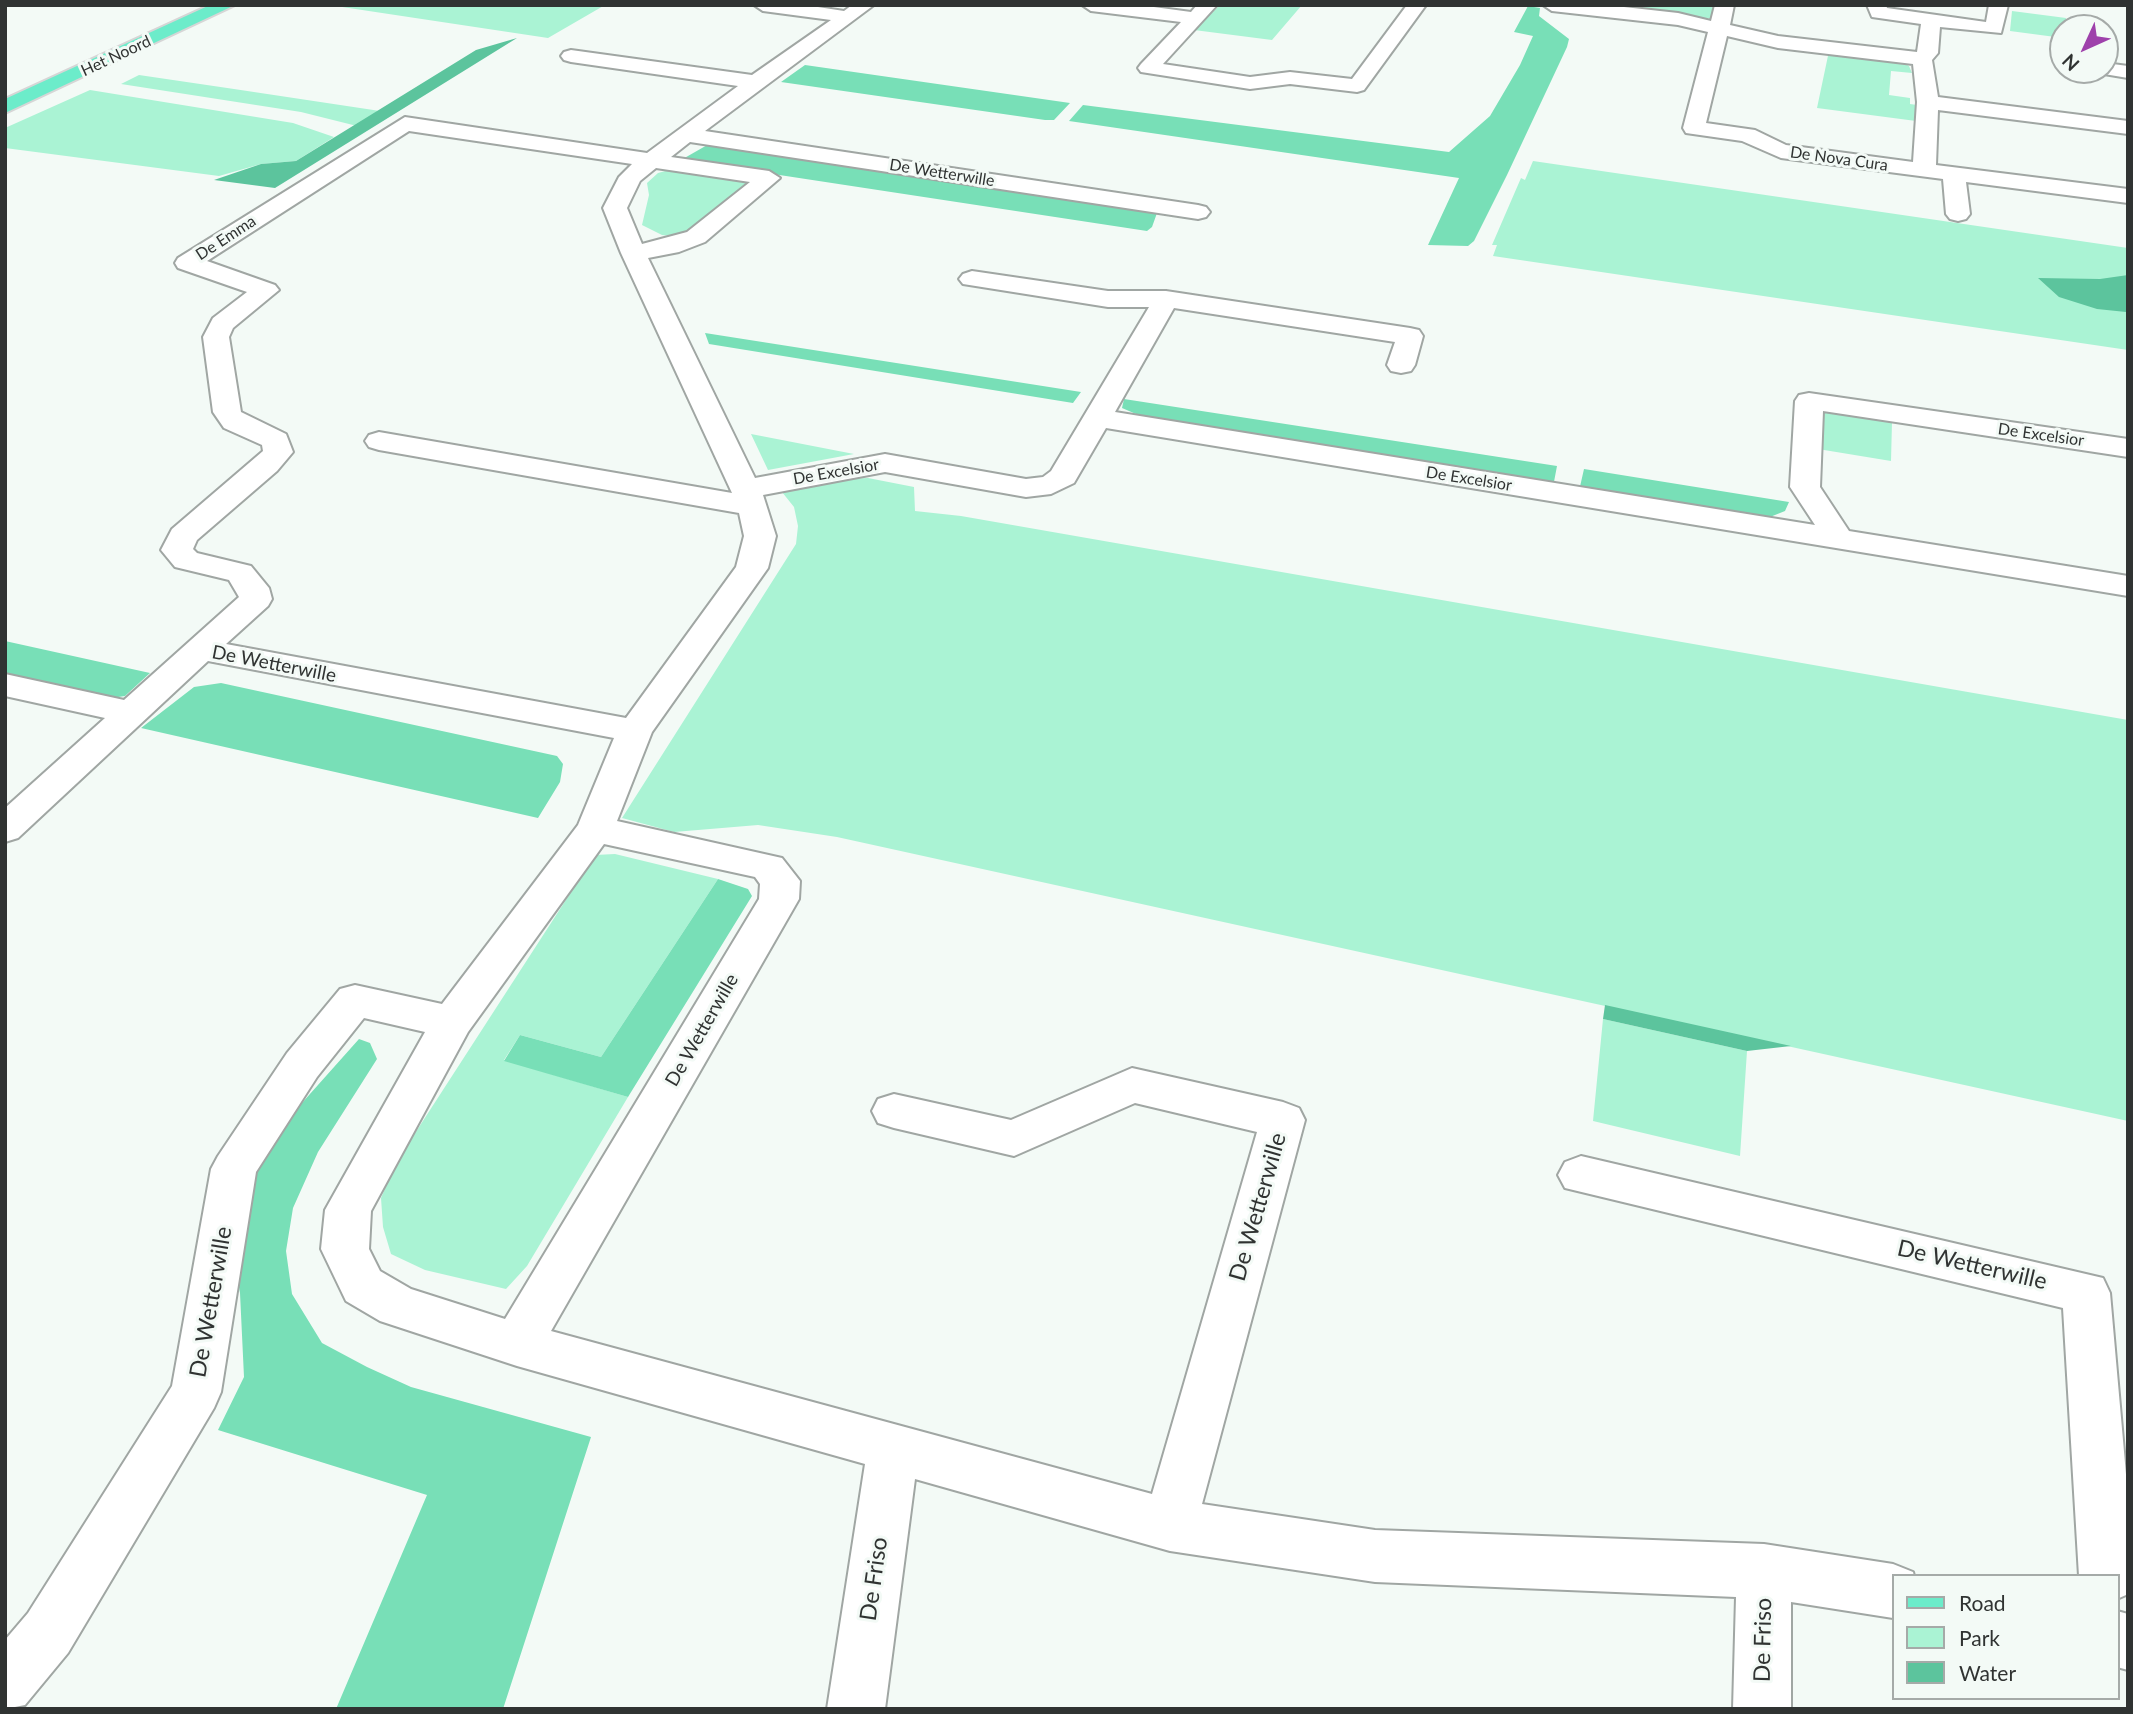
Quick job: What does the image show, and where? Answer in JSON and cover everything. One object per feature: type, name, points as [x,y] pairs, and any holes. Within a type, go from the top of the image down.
[{"type":"main road","name":"Het Noord","points":[[5,107],[226,5]]},
{"type":"street","points":[[763,5],[857,11]]},
{"type":"street","points":[[1091,5],[1201,12]]},
{"type":"street","points":[[1201,12],[1148,68],[1250,83],[1290,78],[1357,86],[1418,5]]},
{"type":"street","points":[[1552,5],[1678,19],[1778,41],[1922,59]]},
{"type":"street","name":"De Nova Cura","points":[[1725,5],[1694,128],[1747,135],[1781,151],[2128,196]]},
{"type":"street","points":[[1876,5],[1879,13],[1994,29],[1999,5]]},
{"type":"street","points":[[857,11],[756,82],[630,177],[615,208],[633,253],[748,497],[760,536],[752,568],[635,732],[595,829],[452,1022],[348,1210],[345,1250],[363,1286],[397,1306],[517,1344],[1170,1525],[1375,1556],[1764,1571],[1892,1591]]},
{"type":"street","points":[[1922,59],[1928,53],[1931,20]]},
{"type":"street","points":[[571,55],[756,82]]},
{"type":"street","points":[[1922,59],[1928,102],[1924,170]]},
{"type":"street","points":[[1928,102],[2128,128]]},
{"type":"street","name":"De Emma","points":[[5,829],[256,599],[253,588],[240,573],[186,560],[177,550],[183,536],[267,465],[278,452],[276,440],[234,422],[227,412],[216,337],[222,324],[266,290],[187,263],[405,124],[653,159]]},
{"type":"street","name":"De Wetterwille","points":[[686,135],[1198,212]]},
{"type":"street","points":[[633,253],[670,247],[696,237],[769,178],[653,159]]},
{"type":"street","points":[[1954,174],[1958,214]]},
{"type":"street","points":[[972,279],[1108,299],[1166,299],[1410,336],[1401,365]]},
{"type":"street","name":"De Excelsior","points":[[748,497],[885,463],[1026,488],[1051,485],[1063,477],[1100,418],[1166,299]]},
{"type":"street","name":"De Excelsior","points":[[1839,540],[1805,486],[1809,401],[2128,448]]},
{"type":"street","name":"De Excelsior","points":[[1100,418],[2128,586]]},
{"type":"street","points":[[379,441],[748,497]]},
{"type":"street","name":"De Wetterwille","points":[[203,650],[635,732]]},
{"type":"street","points":[[5,685],[132,713]]},
{"type":"street","name":"De Wetterwille","points":[[517,1344],[779,899],[780,881],[768,867],[595,829]]},
{"type":"street","name":"De Wetterwille","points":[[5,1685],[48,1633],[195,1392],[234,1169],[302,1065],[355,1000],[452,1022]]},
{"type":"street","name":"De Wetterwille","points":[[894,1111],[1014,1138],[1132,1085],[1283,1120],[1170,1525]]},
{"type":"street","name":"De Wetterwille","points":[[1581,1175],[2086,1293],[2107,1574]]},
{"type":"street","name":"De Friso","points":[[856,1709],[893,1449]]},
{"type":"street","name":"De Friso","points":[[1762,1709],[1764,1571]]},
{"type":"green space","points":[[329,5],[605,5],[548,38]]},
{"type":"green space","points":[[1220,5],[1302,5],[1272,40],[1194,30]]},
{"type":"green space","points":[[1607,5],[1718,5],[1712,19]]},
{"type":"green space","points":[[2012,11],[2049,16],[2049,36],[2010,31]]},
{"type":"green space","points":[[1829,51],[1902,62],[1909,66],[1912,73],[1891,71],[1889,95],[1910,98],[1910,104],[1917,105],[1916,121],[1817,108]]},
{"type":"green space","points":[[139,75],[380,111],[357,126],[301,112],[121,84]]},
{"type":"green space","points":[[90,90],[293,123],[334,137],[296,161],[261,164],[219,176],[5,148],[5,128]]},
{"type":"green space","points":[[1533,161],[2128,248],[2128,350],[1493,256],[1497,245],[1492,245],[1521,178],[1525,180]]},
{"type":"green space","points":[[677,168],[752,181],[694,230],[680,237],[662,235],[642,225],[649,195],[647,183],[658,173]]},
{"type":"green space","points":[[1822,411],[1892,422],[1891,461],[1818,449]]},
{"type":"green space","points":[[751,434],[854,454],[768,470]]},
{"type":"green space","points":[[868,478],[914,487],[915,511],[961,516],[2128,720],[2128,1121],[837,837],[758,825],[674,832],[622,818],[796,544],[798,526],[794,507],[782,492],[840,479]]},
{"type":"green space","points":[[615,854],[718,879],[601,1057],[520,1035],[504,1060],[628,1097],[527,1266],[506,1289],[425,1270],[391,1254],[383,1227],[381,1198],[397,1161],[595,855]]},
{"type":"green space","points":[[1603,1019],[1747,1051],[1740,1156],[1593,1121]]},
{"type":"shaded area","points":[[1528,6],[1540,8],[1539,16],[1569,39],[1567,47],[1507,175],[1474,241],[1468,246],[1428,245],[1459,178],[1069,121],[1083,105],[1449,152],[1490,116],[1520,65],[1533,36],[1514,32]]},
{"type":"shaded area","points":[[805,65],[1070,103],[1054,120],[1045,120],[781,82]]},
{"type":"shaded area","points":[[709,144],[1157,213],[1152,227],[1147,231],[681,160]]},
{"type":"shaded area","points":[[705,333],[1081,392],[1073,403],[709,344]]},
{"type":"shaded area","points":[[1124,399],[1557,466],[1553,487],[1459,467],[1143,417],[1122,408]]},
{"type":"shaded area","points":[[1584,469],[1789,502],[1785,511],[1770,517],[1631,500],[1579,491]]},
{"type":"shaded area","points":[[5,641],[150,673],[125,696],[106,699],[5,677]]},
{"type":"shaded area","points":[[221,683],[557,756],[563,764],[560,782],[538,818],[141,728],[194,687]]},
{"type":"shaded area","points":[[718,879],[748,889],[752,896],[628,1097],[504,1061],[520,1035],[601,1057]]},
{"type":"shaded area","points":[[359,1039],[370,1043],[377,1059],[318,1152],[293,1208],[286,1251],[292,1294],[322,1343],[367,1367],[411,1387],[591,1437],[503,1709],[336,1709],[427,1495],[218,1430],[244,1377],[240,1293],[231,1242],[243,1194],[293,1113]]},
{"type":"water","points":[[517,38],[275,188],[214,180],[261,164],[296,161],[476,50]]},
{"type":"water","points":[[2128,275],[2126,312],[2097,309],[2059,297],[2038,278],[2100,279]]},
{"type":"water","points":[[1605,1005],[1791,1046],[1747,1051],[1603,1019]]}]
